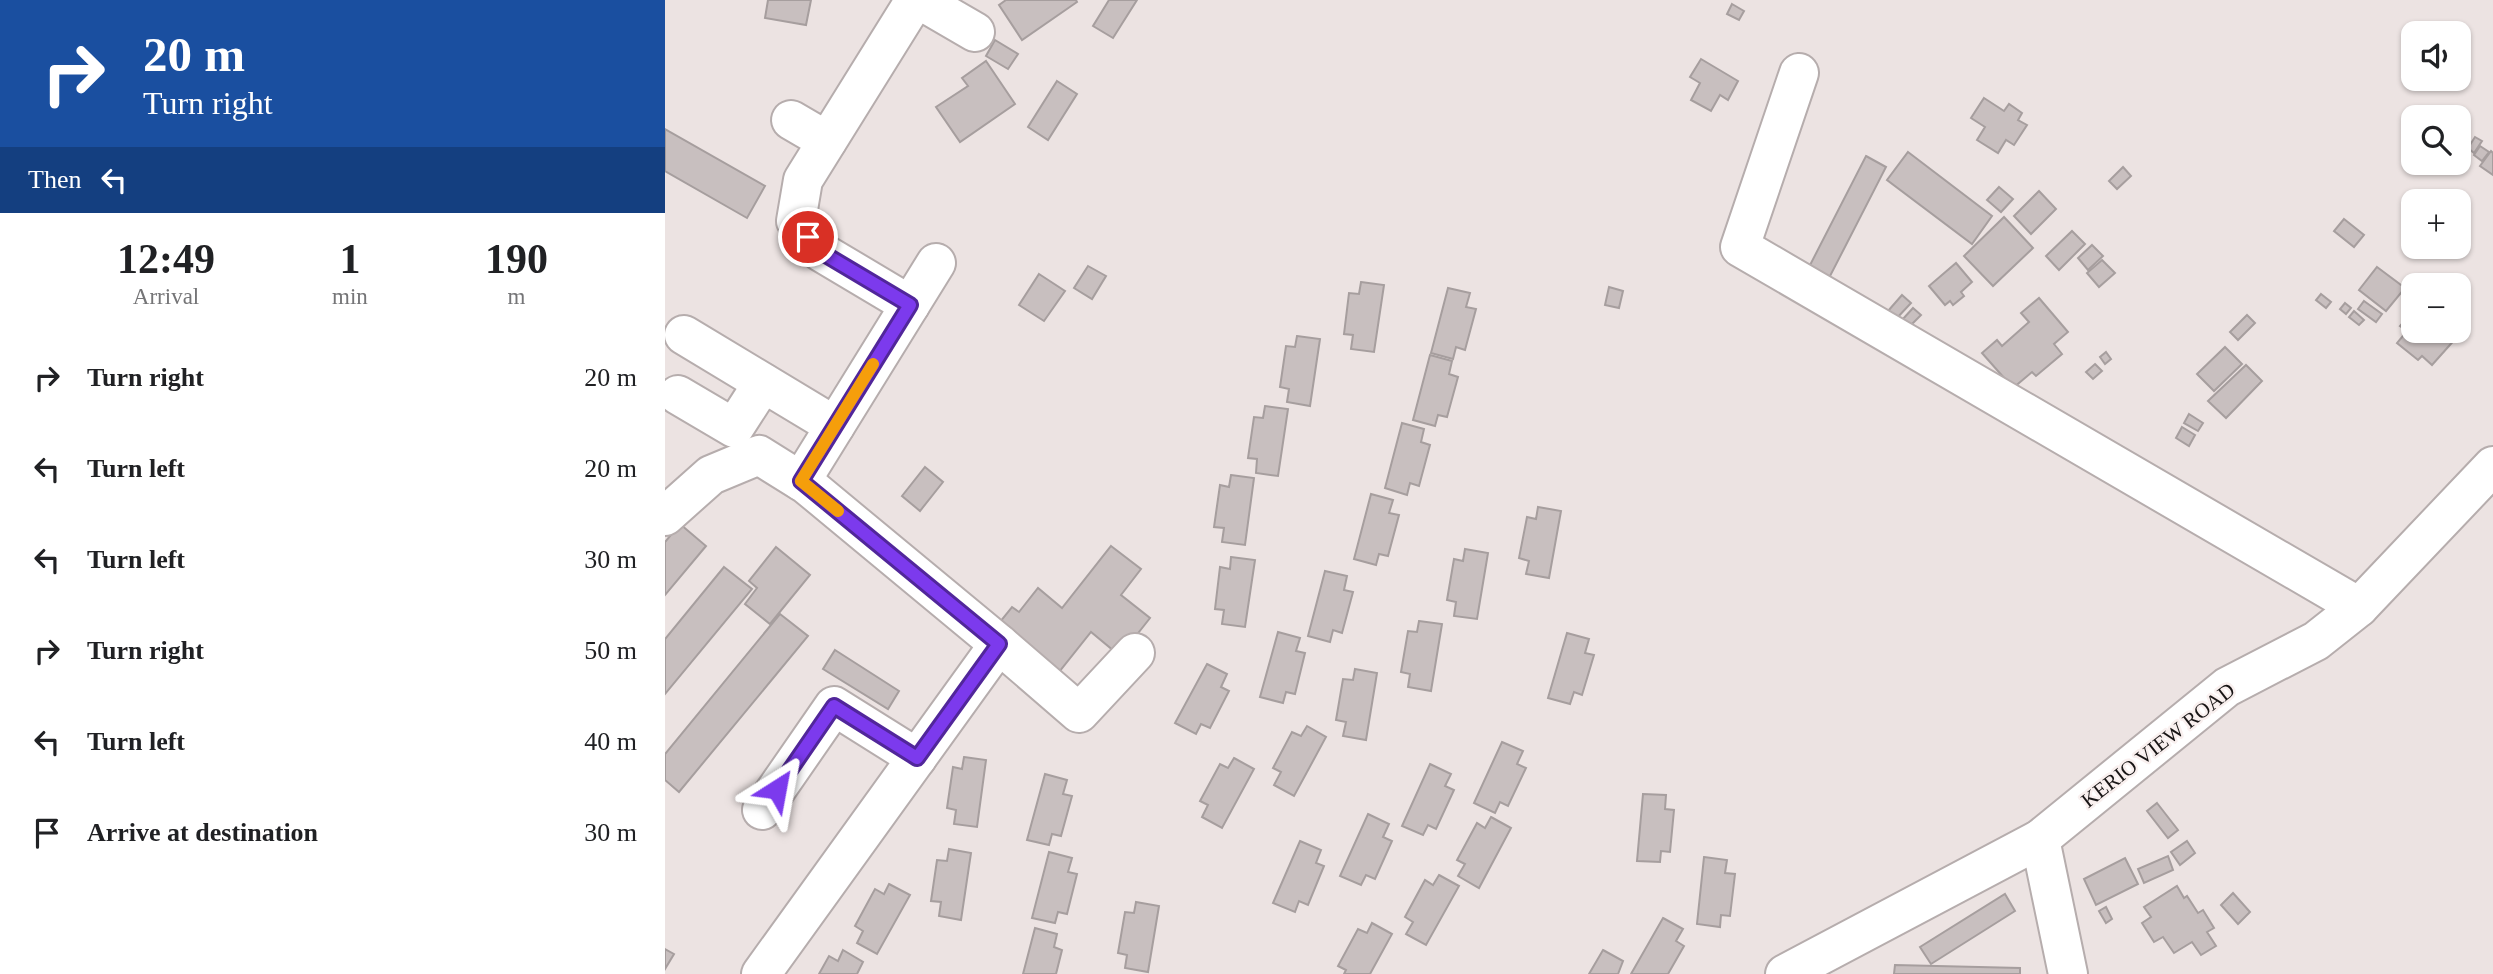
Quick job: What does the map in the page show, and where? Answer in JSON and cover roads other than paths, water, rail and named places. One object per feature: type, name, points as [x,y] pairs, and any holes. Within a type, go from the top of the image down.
[{"type":"street","points":[[910,305],[821,252],[796,221],[803,180],[915,0]]},
{"type":"street","points":[[920,0],[975,32]]},
{"type":"street","points":[[1799,72],[1740,247],[2359,607]]},
{"type":"street","points":[[791,120],[827,141]]},
{"type":"street","points":[[801,481],[936,263]]},
{"type":"street","points":[[684,335],[835,426]]},
{"type":"street","points":[[678,395],[734,428],[763,383]]},
{"type":"street","points":[[665,516],[711,475],[759,455],[801,481],[1079,713],[1135,653]]},
{"type":"street","name":"KERIO VIEW ROAD","points":[[1785,974],[2040,839],[2227,687],[2316,641],[2359,607],[2493,466]]},
{"type":"street","points":[[761,974],[999,644]]},
{"type":"street","points":[[762,810],[834,706],[917,758]]},
{"type":"street","points":[[2040,839],[2068,974]]}]
